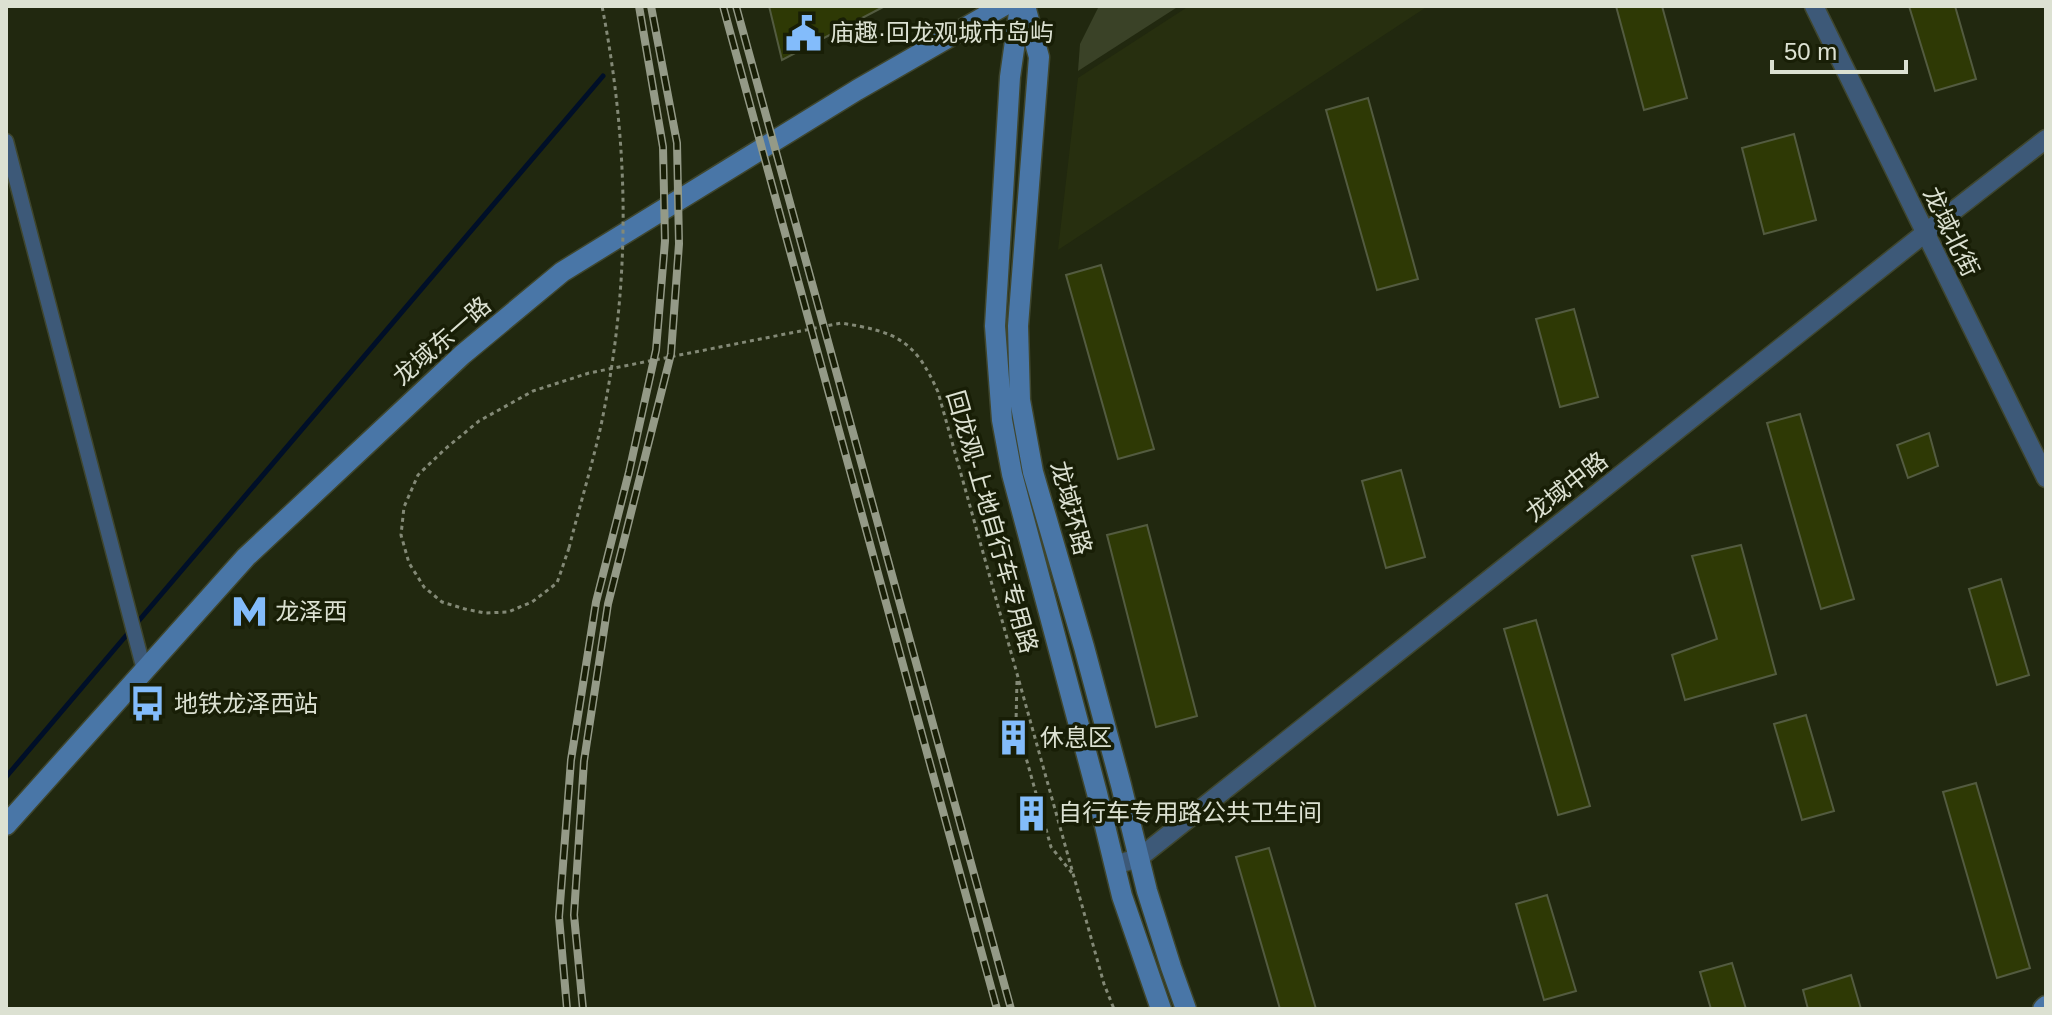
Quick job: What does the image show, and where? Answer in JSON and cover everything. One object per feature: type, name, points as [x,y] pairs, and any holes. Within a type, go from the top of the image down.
[{"type":"main road","name":"龙域东一路","points":[[6,825],[246,557],[462,355],[562,272],[857,90],[1003,6]]},
{"type":"main road","name":"龙域环路","points":[[1022,6],[1039,57],[1018,326],[1020,400],[1033,472],[1084,647],[1147,891],[1186,1009]]},
{"type":"main road","name":"龙域环路","points":[[1022,6],[1010,77],[995,326],[1002,420],[1012,474],[1122,896],[1161,1009]]},
{"type":"street","name":"龙域北街","points":[[1814,6],[2046,478]]},
{"type":"street","name":"龙域中路","points":[[1114,865],[1139,858],[2046,139]]},
{"type":"street","points":[[6,141],[144,670]]},
{"type":"path","name":"回龙观-上地自行车专用路","points":[[602,6],[620,125],[623,261],[616,335],[600,430],[557,583],[532,602],[508,612],[485,613],[442,602],[424,587],[409,563],[401,535],[404,507],[418,475],[479,421],[533,391],[589,373],[841,323],[866,327],[911,347],[926,367],[938,392],[1104,984],[1114,1009]]},
{"type":"path","points":[[1017,675],[1016,722],[1047,833],[1051,847],[1074,876]]},
{"type":"shaded area","points":[[1099,6],[1179,6],[1078,71],[1080,44]]},
{"type":"shaded area","points":[[1189,6],[1428,6],[1058,250],[1078,78]]},
{"type":"building","name":"庙趣·回龙观城市岛屿","points":[[769,6],[885,6],[782,60]]},
{"type":"building","points":[[1616,6],[1662,6],[1687,98],[1644,110]]},
{"type":"building","points":[[1909,6],[1955,6],[1976,79],[1935,91]]},
{"type":"building","points":[[1368,98],[1418,279],[1377,290],[1326,110]]},
{"type":"building","points":[[1794,134],[1816,220],[1764,234],[1742,148]]},
{"type":"building","points":[[1101,265],[1154,449],[1118,459],[1066,275]]},
{"type":"building","points":[[1574,309],[1598,397],[1560,407],[1536,319]]},
{"type":"building","points":[[1800,414],[1854,599],[1821,609],[1767,423]]},
{"type":"building","points":[[1929,433],[1938,466],[1908,478],[1897,445]]},
{"type":"building","points":[[1401,470],[1425,557],[1386,568],[1362,481]]},
{"type":"building","points":[[1147,525],[1197,716],[1156,727],[1107,535]]},
{"type":"building","points":[[1741,545],[1776,674],[1685,700],[1672,655],[1717,639],[1692,556]]},
{"type":"building","points":[[2001,579],[2029,675],[1997,685],[1969,589]]},
{"type":"building","points":[[1536,620],[1590,806],[1558,815],[1504,629]]},
{"type":"building","points":[[1806,715],[1834,811],[1802,820],[1774,724]]},
{"type":"building","points":[[1976,783],[2030,968],[1997,978],[1943,792]]},
{"type":"building","points":[[1269,848],[1316,1009],[1280,1009],[1236,857]]},
{"type":"building","points":[[1547,895],[1576,991],[1544,1000],[1516,904]]},
{"type":"building","points":[[1732,963],[1746,1009],[1711,1009],[1700,972]]},
{"type":"building","points":[[1851,975],[1861,1009],[1808,1009],[1803,990]]},
{"type":"waterway","points":[[136,624],[603,76]]},
{"type":"waterway","points":[[6,777],[130,631]]},
{"type":"railway","points":[[567,1009],[559,917],[571,760],[596,602],[656,350],[665,241],[663,147],[639,6]]},
{"type":"railway","points":[[583,1009],[574,915],[584,761],[608,604],[671,354],[679,244],[677,143],[651,6]]},
{"type":"railway","points":[[723,6],[997,1009]]},
{"type":"railway","points":[[736,6],[1011,1009]]},
{"type":"place","name":"庙趣·回龙观城市岛屿","points":[[804,33]]},
{"type":"place","name":"龙泽西","points":[[249,612]]},
{"type":"place","name":"地铁龙泽西站","points":[[148,704]]},
{"type":"place","name":"休息区","points":[[1014,738]]},
{"type":"place","name":"自行车专用路公共卫生间","points":[[1032,813]]}]
